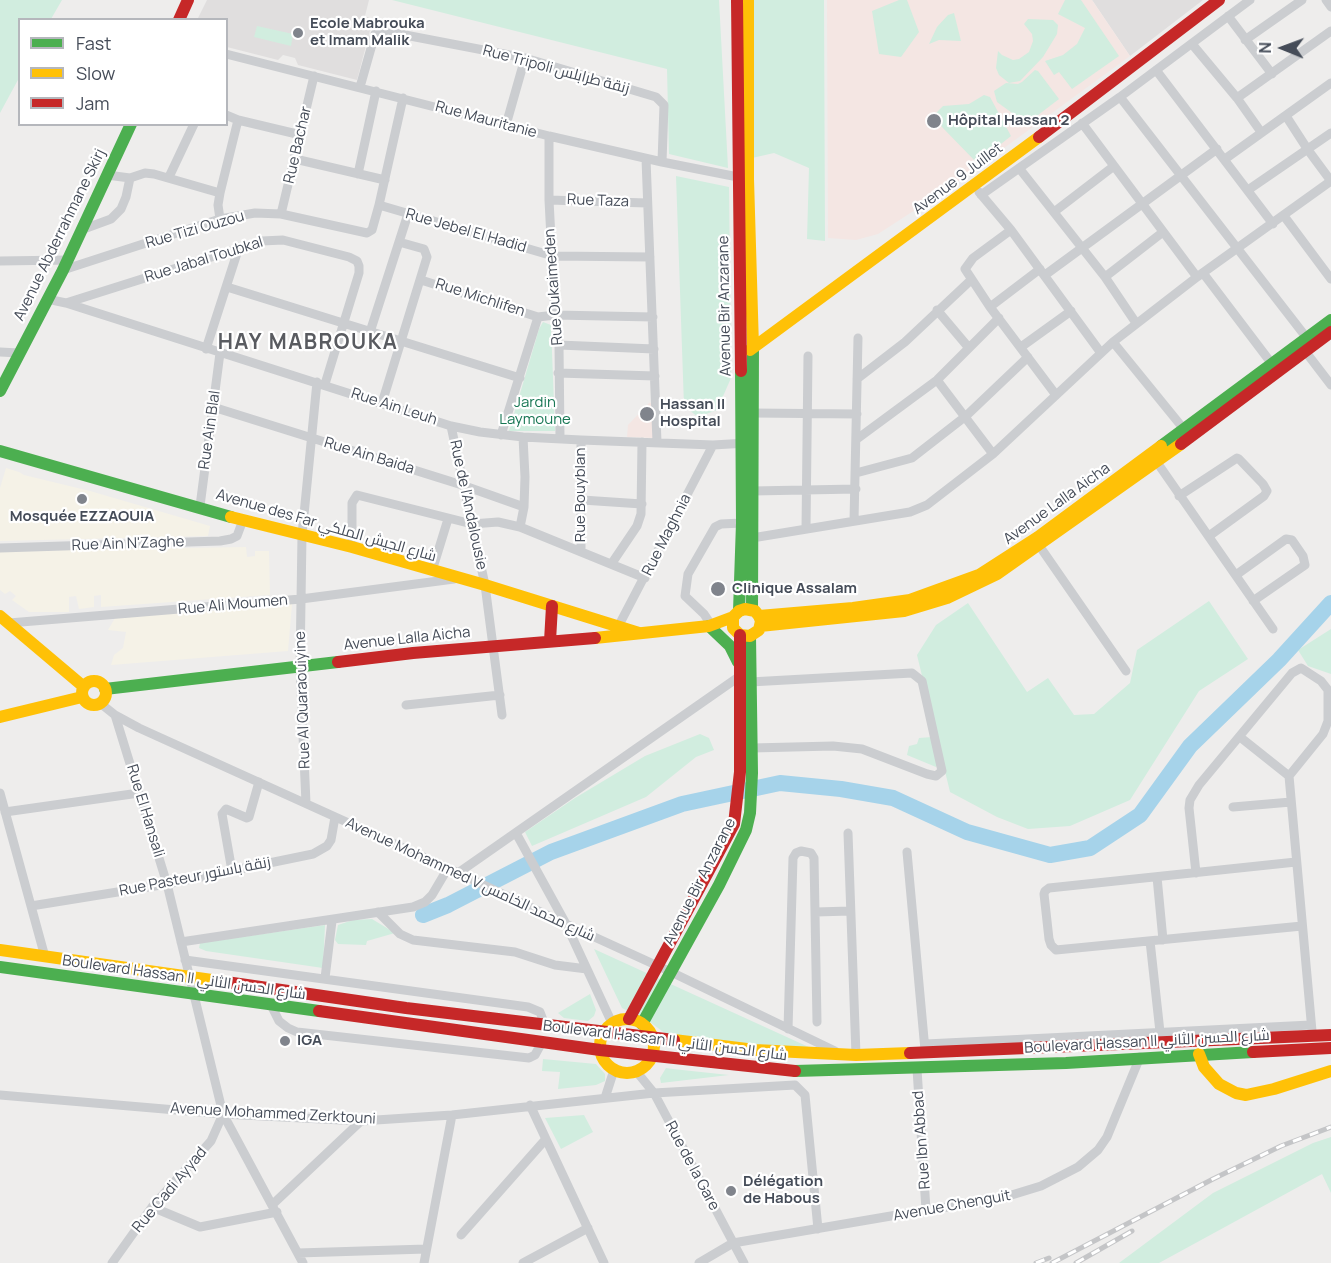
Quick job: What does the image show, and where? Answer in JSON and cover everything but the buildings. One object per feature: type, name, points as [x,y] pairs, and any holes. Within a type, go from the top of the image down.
[{"type":"main road","points":[[180,18],[188,0]]},
{"type":"main road","name":"Avenue Bir Anzarane","points":[[737,0],[743,178],[753,348],[753,413],[747,443],[742,523],[746,622]]},
{"type":"main road","name":"Avenue Bir Anzarane","points":[[642,1024],[746,830],[751,801],[746,773],[740,698],[752,538],[753,491],[741,356],[748,0]]},
{"type":"main road","name":"Avenue 9 Juillet","points":[[741,356],[977,191],[1219,0]]},
{"type":"main road","name":"Avenue Abderrahmane Skirj","points":[[1,389],[65,265],[130,126]]},
{"type":"main road","name":"Avenue Lalla Aicha","points":[[105,689],[413,652],[643,634],[897,603],[923,597],[979,575],[1037,542],[1154,458],[1272,363],[1331,320]]},
{"type":"main road","name":"Avenue Lalla Aicha","points":[[1187,433],[1331,332]]},
{"type":"main road","name":"Avenue des Far شارع الجيش الملكي","points":[[0,451],[243,520],[352,547],[643,634]]},
{"type":"main road","points":[[550,640],[552,606]]},
{"type":"main road","points":[[0,717],[83,692],[92,681],[98,682],[105,689],[106,694],[100,704],[90,705],[83,692],[4,619]]},
{"type":"main road","points":[[711,626],[730,646],[743,676]]},
{"type":"main road","name":"Avenue Bir Anzarane","points":[[629,1019],[731,832],[752,748],[743,676]]},
{"type":"main road","name":"Boulevard Hassan II شارع الحسن الثاني","points":[[0,950],[361,1001],[603,1033],[755,1050],[856,1055],[925,1048],[1312,1030],[1331,1035]]},
{"type":"main road","name":"Boulevard Hassan II شارع الحسن الثاني","points":[[0,967],[600,1050],[800,1072],[917,1069],[1331,1048]]},
{"type":"main road","points":[[629,1019],[642,1024],[649,1030],[654,1047],[652,1056],[646,1065],[636,1071],[625,1073],[614,1070],[602,1058],[600,1050],[603,1033],[612,1023],[629,1019]]},
{"type":"main road","points":[[1199,1054],[1204,1067],[1219,1084],[1236,1093],[1246,1095],[1274,1089],[1331,1071]]},
{"type":"street","points":[[1101,353],[1011,231],[977,191],[1019,168],[1120,97],[1250,0]]},
{"type":"street","points":[[1245,40],[1302,0]]},
{"type":"street","points":[[1228,16],[1272,74]]},
{"type":"street","name":"Rue Tripoli زنقة طرابلس","points":[[360,87],[375,34],[379,30],[525,58],[653,96],[664,105],[662,162]]},
{"type":"street","points":[[1237,98],[1331,32]]},
{"type":"street","points":[[1192,44],[1237,98],[1261,132]]},
{"type":"street","name":"Rue Mauritanie","points":[[228,54],[549,136],[646,159],[743,178]]},
{"type":"street","points":[[506,125],[525,58]]},
{"type":"street","points":[[1156,70],[1273,224]]},
{"type":"street","name":"Rue Bachar","points":[[281,213],[314,76]]},
{"type":"street","points":[[1224,159],[1331,83]]},
{"type":"street","points":[[358,174],[376,91]]},
{"type":"street","points":[[1120,97],[1306,337]]},
{"type":"street","name":"Rue Tizi Ouzou","points":[[0,261],[65,265],[220,219],[255,213],[281,213],[366,234],[372,230],[379,205],[403,98]]},
{"type":"street","points":[[228,116],[301,135]]},
{"type":"street","points":[[752,538],[910,512],[921,508],[949,490],[993,454],[1136,323],[1331,181],[1286,116]]},
{"type":"street","points":[[220,219],[218,205],[220,193],[238,120]]},
{"type":"street","points":[[1082,123],[1163,232],[1272,363]]},
{"type":"street","points":[[169,177],[193,126]]},
{"type":"street","points":[[1248,190],[1331,133]]},
{"type":"street","name":"Rue Oukaimeden","points":[[549,136],[549,200],[555,315],[559,345],[560,438]]},
{"type":"street","points":[[990,307],[1042,272],[1082,249],[1217,149]]},
{"type":"street","points":[[295,159],[385,180]]},
{"type":"street","points":[[646,159],[657,442]]},
{"type":"street","points":[[1054,212],[1113,166]]},
{"type":"street","points":[[1019,168],[1105,277],[1136,323]]},
{"type":"street","points":[[107,175],[130,178],[145,173],[169,177],[220,193]]},
{"type":"street","points":[[81,230],[111,219],[121,209],[130,178]]},
{"type":"street","name":"Rue Taza","points":[[549,200],[647,202]]},
{"type":"street","name":"Rue Jebel El Hadid","points":[[379,205],[553,256],[650,257]]},
{"type":"street","points":[[370,332],[408,214]]},
{"type":"street","points":[[1284,216],[1331,279]]},
{"type":"street","points":[[1011,231],[967,265],[965,269],[990,307],[1056,395]]},
{"type":"street","points":[[1105,277],[1163,232]]},
{"type":"street","name":"Rue Jabal Toubkal","points":[[66,303],[262,241],[283,240],[357,261],[359,273],[344,324],[321,383]]},
{"type":"street","points":[[382,403],[427,254],[420,247],[399,242]]},
{"type":"street","points":[[206,349],[239,247]]},
{"type":"street","name":"Rue Michlifen","points":[[421,280],[538,317]]},
{"type":"street","points":[[857,379],[905,342],[971,280]]},
{"type":"street","points":[[227,287],[520,378]]},
{"type":"street","name":"Rue Ain Leuh","points":[[47,299],[321,383],[451,426],[523,437],[713,445],[747,443]]},
{"type":"street","points":[[938,309],[969,348]]},
{"type":"street","points":[[1021,346],[1071,311]]},
{"type":"street","points":[[501,435],[538,317],[555,315],[653,317]]},
{"type":"street","points":[[857,439],[937,380],[999,318]]},
{"type":"street","points":[[854,521],[858,338]]},
{"type":"street","points":[[1113,342],[1187,433]]},
{"type":"street","points":[[559,345],[654,350]]},
{"type":"street","points":[[1305,351],[1331,385]]},
{"type":"street","points":[[0,352],[19,353]]},
{"type":"street","name":"Rue Ain Blal","points":[[200,506],[220,353]]},
{"type":"street","points":[[806,529],[808,356]]},
{"type":"street","points":[[856,473],[912,458],[966,416],[1028,357]]},
{"type":"street","points":[[558,373],[655,375]]},
{"type":"street","points":[[937,380],[993,454]]},
{"type":"street","name":"Rue Al Quaraouiyine","points":[[306,803],[300,667],[302,535],[312,438],[321,383]]},
{"type":"street","name":"Rue Ain Baida","points":[[213,407],[462,485],[524,507]]},
{"type":"street","points":[[753,413],[857,414]]},
{"type":"street","name":"Rue de l'Andalousie","points":[[451,426],[485,585],[502,715]]},
{"type":"street","points":[[520,527],[524,507],[523,437]]},
{"type":"street","name":"Rue Bouyblan","points":[[581,440],[581,551]]},
{"type":"street","points":[[612,563],[639,522],[642,504],[642,442]]},
{"type":"street","name":"Rue Maghnia","points":[[619,625],[713,445]]},
{"type":"street","points":[[1154,458],[1274,630]]},
{"type":"street","points":[[1179,496],[1237,458],[1263,484],[1267,491],[1264,496],[1209,536]]},
{"type":"street","points":[[753,491],[855,489]]},
{"type":"street","points":[[352,547],[352,501],[357,495],[472,524],[498,522],[520,527],[645,578]]},
{"type":"street","points":[[582,500],[642,504]]},
{"type":"street","points":[[432,571],[447,519]]},
{"type":"street","name":"Rue Ain N'Zaghe","points":[[0,548],[220,541],[237,536],[243,520]]},
{"type":"street","points":[[711,626],[704,614],[685,596],[688,574],[716,527],[721,524],[742,523]]},
{"type":"street","points":[[1236,575],[1286,539],[1292,540],[1303,556],[1305,564],[1253,602]]},
{"type":"street","points":[[1037,542],[1126,671]]},
{"type":"street","name":"Rue Ali Moumen","points":[[4,619],[301,599],[457,578]]},
{"type":"street","points":[[1196,873],[1189,813],[1191,800],[1199,785],[1295,669],[1304,668],[1321,681],[1329,694],[1327,728],[1288,776]]},
{"type":"street","points":[[461,875],[516,833],[743,676],[912,674],[922,681],[942,771],[936,776],[927,774],[872,752],[854,748],[833,746],[752,748]]},
{"type":"street","points":[[724,688],[740,698]]},
{"type":"street","points":[[405,705],[500,695]]},
{"type":"street","name":"Avenue Mohammed V شارع محمد الخامس","points":[[100,704],[139,728],[448,868],[842,1054]]},
{"type":"street","name":"Rue El Hansali","points":[[116,715],[167,884],[223,1114],[303,1263]]},
{"type":"street","points":[[907,852],[925,1048],[1160,1032],[1312,1030],[1288,776],[1240,737]]},
{"type":"street","points":[[232,870],[222,814],[226,810],[249,817],[260,782]]},
{"type":"street","points":[[0,793],[45,957]]},
{"type":"street","points":[[5,812],[139,794]]},
{"type":"street","points":[[1233,807],[1291,802]]},
{"type":"street","name":"Rue Pasteur زنقة باستور","points":[[31,906],[167,884],[313,854],[327,846],[331,840],[335,817]]},
{"type":"street","points":[[516,833],[566,924],[612,1023]]},
{"type":"street","points":[[848,833],[856,1055]]},
{"type":"street","points":[[788,1029],[793,858],[799,852],[809,852],[813,855],[817,1022]]},
{"type":"street","points":[[1296,862],[1049,888],[1044,892],[1049,939],[1056,950],[1302,926]]},
{"type":"street","points":[[181,942],[332,921],[418,906],[432,895],[448,868]]},
{"type":"street","points":[[1157,877],[1163,940]]},
{"type":"street","points":[[816,912],[850,911]]},
{"type":"street","points":[[378,912],[400,934],[413,940],[515,952],[555,965],[587,969]]},
{"type":"street","points":[[325,978],[332,921]]},
{"type":"street","points":[[1150,941],[1160,1032]]},
{"type":"street","points":[[185,960],[536,1008],[542,1015],[545,1025]]},
{"type":"street","points":[[361,1001],[366,983]]},
{"type":"street","points":[[271,1005],[279,1021],[297,1032],[529,1058],[535,1055],[542,1042]]},
{"type":"street","name":"Avenue Chenguit","points":[[699,1263],[733,1243],[1008,1198],[1041,1186],[1078,1167],[1098,1150],[1107,1137],[1140,1057]]},
{"type":"street","name":"Rue Ibn Abbad","points":[[917,1069],[926,1210]]},
{"type":"street","points":[[605,1098],[614,1070]]},
{"type":"street","name":"Rue de la Gare","points":[[636,1071],[654,1093],[744,1263]]},
{"type":"street","name":"Avenue Mohammed Zerktouni","points":[[0,1095],[223,1114],[361,1121],[654,1093],[795,1085],[805,1095],[818,1229]]},
{"type":"street","points":[[530,1105],[604,1263]]},
{"type":"street","name":"Rue Cadi Ayyad","points":[[112,1263],[152,1207],[211,1141],[223,1114]]},
{"type":"street","points":[[424,1263],[452,1114]]},
{"type":"street","points":[[152,1207],[200,1227],[275,1208],[361,1121]]},
{"type":"street","points":[[461,1234],[546,1140]]},
{"type":"street","points":[[523,1263],[588,1228]]},
{"type":"street","points":[[298,1253],[426,1249]]},
{"type":"shaded area","name":"Ecole Mabrouka et Imam Malik","points":[[207,0],[369,0],[365,16],[373,19],[357,80],[298,65],[295,58],[283,55],[278,60],[228,47],[228,18],[198,18]]},
{"type":"shaded area","name":"Hôpital Hassan 2","points":[[827,0],[1092,0],[1130,56],[952,186],[878,234],[856,240],[828,238]]},
{"type":"shaded area","points":[[1092,0],[1203,0],[1130,56]]},
{"type":"shaded area","name":"Hassan II Hospital","points":[[655,402],[656,438],[627,437],[628,425],[649,403]]},
{"type":"shaded area","points":[[6,468],[24,475],[90,491],[210,526],[208,536],[0,541],[0,488]]},
{"type":"shaded area","points":[[246,547],[247,557],[255,556],[255,551],[269,551],[270,595],[101,607],[101,595],[94,596],[94,607],[79,609],[76,596],[69,597],[69,612],[29,612],[12,600],[16,596],[10,591],[5,594],[0,590],[0,551]]},
{"type":"shaded area","points":[[292,604],[288,651],[111,665],[114,655],[123,648],[126,632],[108,630],[115,618]]},
{"type":"green space","points":[[0,0],[62,0],[52,18],[18,18],[18,80],[0,113]]},
{"type":"green space","points":[[392,0],[719,0],[728,168],[669,154],[667,69]]},
{"type":"green space","points":[[753,0],[824,0],[825,241],[807,239],[809,168],[774,153],[752,158]]},
{"type":"green space","points":[[899,0],[907,0],[919,32],[901,57],[879,54],[872,11]]},
{"type":"green space","points":[[1065,0],[1081,0],[1119,56],[1072,89],[1059,72],[1054,75],[1045,61],[1063,55],[1077,44],[1085,28],[1058,14]]},
{"type":"green space","points":[[954,13],[961,41],[939,40],[929,44],[937,27],[948,15]]},
{"type":"green space","points":[[1028,19],[1053,20],[1058,25],[1057,34],[1043,57],[1020,81],[1009,83],[999,75],[996,68],[998,51],[1013,60],[1029,52],[1033,41],[1032,34],[1024,24]]},
{"type":"green space","points":[[257,26],[293,34],[291,46],[254,37]]},
{"type":"green space","points":[[1035,70],[1059,99],[1025,125],[997,102],[994,91],[1006,83],[1022,82]]},
{"type":"green space","points":[[984,95],[990,97],[1011,136],[977,163],[942,127],[935,114],[943,106],[969,104]]},
{"type":"green space","points":[[676,176],[729,187],[731,378],[717,410],[698,417],[684,406]]},
{"type":"green space","name":"Jardin Laymoune","points":[[543,322],[551,325],[555,431],[509,431],[539,329]]},
{"type":"green space","points":[[1209,601],[1248,659],[1199,691],[1130,800],[1070,826],[1028,829],[997,817],[950,792],[917,655],[936,625],[968,603],[1027,692],[1048,678],[1074,715],[1094,714],[1130,683],[1137,650]]},
{"type":"green space","points":[[1331,629],[1331,674],[1308,666],[1298,650]]},
{"type":"green space","points":[[700,734],[709,738],[714,750],[696,757],[646,797],[532,846],[525,832],[575,798],[645,756]]},
{"type":"green space","points":[[932,737],[938,765],[936,767],[907,755],[909,746],[917,744],[919,738]]},
{"type":"green space","points":[[372,919],[395,933],[367,941],[366,945],[338,944],[335,940],[338,925],[353,920]]},
{"type":"green space","points":[[325,925],[323,968],[206,951],[199,948],[200,943]]},
{"type":"green space","points":[[594,949],[813,1049],[670,1037],[650,1022],[622,1008]]},
{"type":"green space","points":[[590,994],[596,1010],[594,1016],[588,1021],[564,1018],[558,1013]]},
{"type":"green space","points":[[543,1059],[596,1064],[605,1074],[605,1081],[596,1085],[558,1089],[560,1072],[542,1071]]},
{"type":"green space","points":[[666,1068],[729,1075],[661,1083],[660,1078]]},
{"type":"green space","points":[[584,1115],[593,1132],[561,1149],[545,1118]]},
{"type":"green space","points":[[1331,1137],[1331,1193],[1322,1174],[1159,1263],[1119,1263],[1213,1193],[1313,1143]]},
{"type":"waterway","points":[[423,915],[448,905],[551,852],[682,804],[780,783],[841,789],[893,798],[967,832],[1050,855],[1090,848],[1140,815],[1190,746],[1279,660],[1331,603]]},
{"type":"railway","points":[[1052,1263],[1213,1179],[1281,1146],[1331,1127]]},
{"type":"railway","points":[[1076,1263],[1132,1231]]},
{"type":"railway","points":[[1036,1263],[1049,1258]]},
{"type":"traffic: fast","points":[[0,391],[63,270],[130,126]]},
{"type":"traffic: fast","points":[[1161,446],[1331,320]]},
{"type":"traffic: fast","points":[[752,609],[753,347]]},
{"type":"traffic: fast","points":[[739,611],[742,523],[741,371]]},
{"type":"traffic: fast","points":[[0,451],[231,517]]},
{"type":"traffic: fast","points":[[709,626],[730,646],[738,662]]},
{"type":"traffic: fast","points":[[642,1024],[719,885],[746,830],[750,813],[752,773],[750,636]]},
{"type":"traffic: fast","points":[[105,689],[338,662]]},
{"type":"traffic: fast","points":[[0,967],[319,1011]]},
{"type":"traffic: fast","points":[[795,1071],[1066,1063],[1253,1052]]},
{"type":"traffic: slow","points":[[748,0],[748,179],[753,347]]},
{"type":"traffic: slow","points":[[750,350],[1039,137]]},
{"type":"traffic: slow","points":[[760,626],[904,611],[947,598],[997,574],[1181,444]]},
{"type":"traffic: slow","points":[[759,616],[853,608],[910,600],[979,575],[1038,537],[1161,446]]},
{"type":"traffic: slow","points":[[231,517],[352,547],[639,633]]},
{"type":"traffic: slow","points":[[595,638],[709,626],[733,617],[745,609],[755,611],[759,616],[761,621],[759,630],[750,636],[740,635],[733,628],[733,617]]},
{"type":"traffic: slow","points":[[0,616],[84,687]]},
{"type":"traffic: slow","points":[[94,681],[99,682],[105,688],[106,693],[105,698],[99,704],[94,705],[89,704],[83,698],[82,693],[83,688],[89,682],[94,681]]},
{"type":"traffic: slow","points":[[0,717],[82,697]]},
{"type":"traffic: slow","points":[[0,950],[226,982]]},
{"type":"traffic: slow","points":[[622,1019],[632,1019],[646,1027],[652,1036],[654,1046],[652,1056],[646,1065],[632,1073],[622,1073],[605,1061],[600,1051],[600,1041],[612,1024],[622,1019]]},
{"type":"traffic: slow","points":[[674,1040],[755,1050],[856,1055],[910,1053]]},
{"type":"traffic: slow","points":[[1199,1054],[1204,1067],[1219,1084],[1236,1093],[1246,1095],[1274,1089],[1331,1071]]},
{"type":"traffic: jam","points":[[180,18],[188,0]]},
{"type":"traffic: jam","points":[[737,0],[741,371]]},
{"type":"traffic: jam","points":[[1039,137],[1219,0]]},
{"type":"traffic: jam","points":[[1181,444],[1331,332]]},
{"type":"traffic: jam","points":[[550,641],[552,606]]},
{"type":"traffic: jam","points":[[629,1019],[734,824],[740,772],[740,635]]},
{"type":"traffic: jam","points":[[338,662],[413,653],[595,638]]},
{"type":"traffic: jam","points":[[226,982],[406,1008],[674,1040]]},
{"type":"traffic: jam","points":[[319,1011],[600,1050],[795,1071]]},
{"type":"traffic: jam","points":[[910,1053],[1331,1035]]},
{"type":"traffic: jam","points":[[1253,1052],[1331,1048]]},
{"type":"place","name":"Ecole Mabrouka et Imam Malik","points":[[298,33]]},
{"type":"place","name":"Hôpital Hassan 2","points":[[934,121]]},
{"type":"place","name":"Hassan II Hospital","points":[[647,414]]},
{"type":"place","name":"Mosquée EZZAOUIA","points":[[82,499]]},
{"type":"place","name":"Clinique Assalam","points":[[718,589]]},
{"type":"place","name":"IGA","points":[[285,1041]]},
{"type":"place","name":"Délégation de Habous","points":[[731,1191]]},
{"type":"district","name":"HAY MABROUKA","points":[[308,343]]}]
